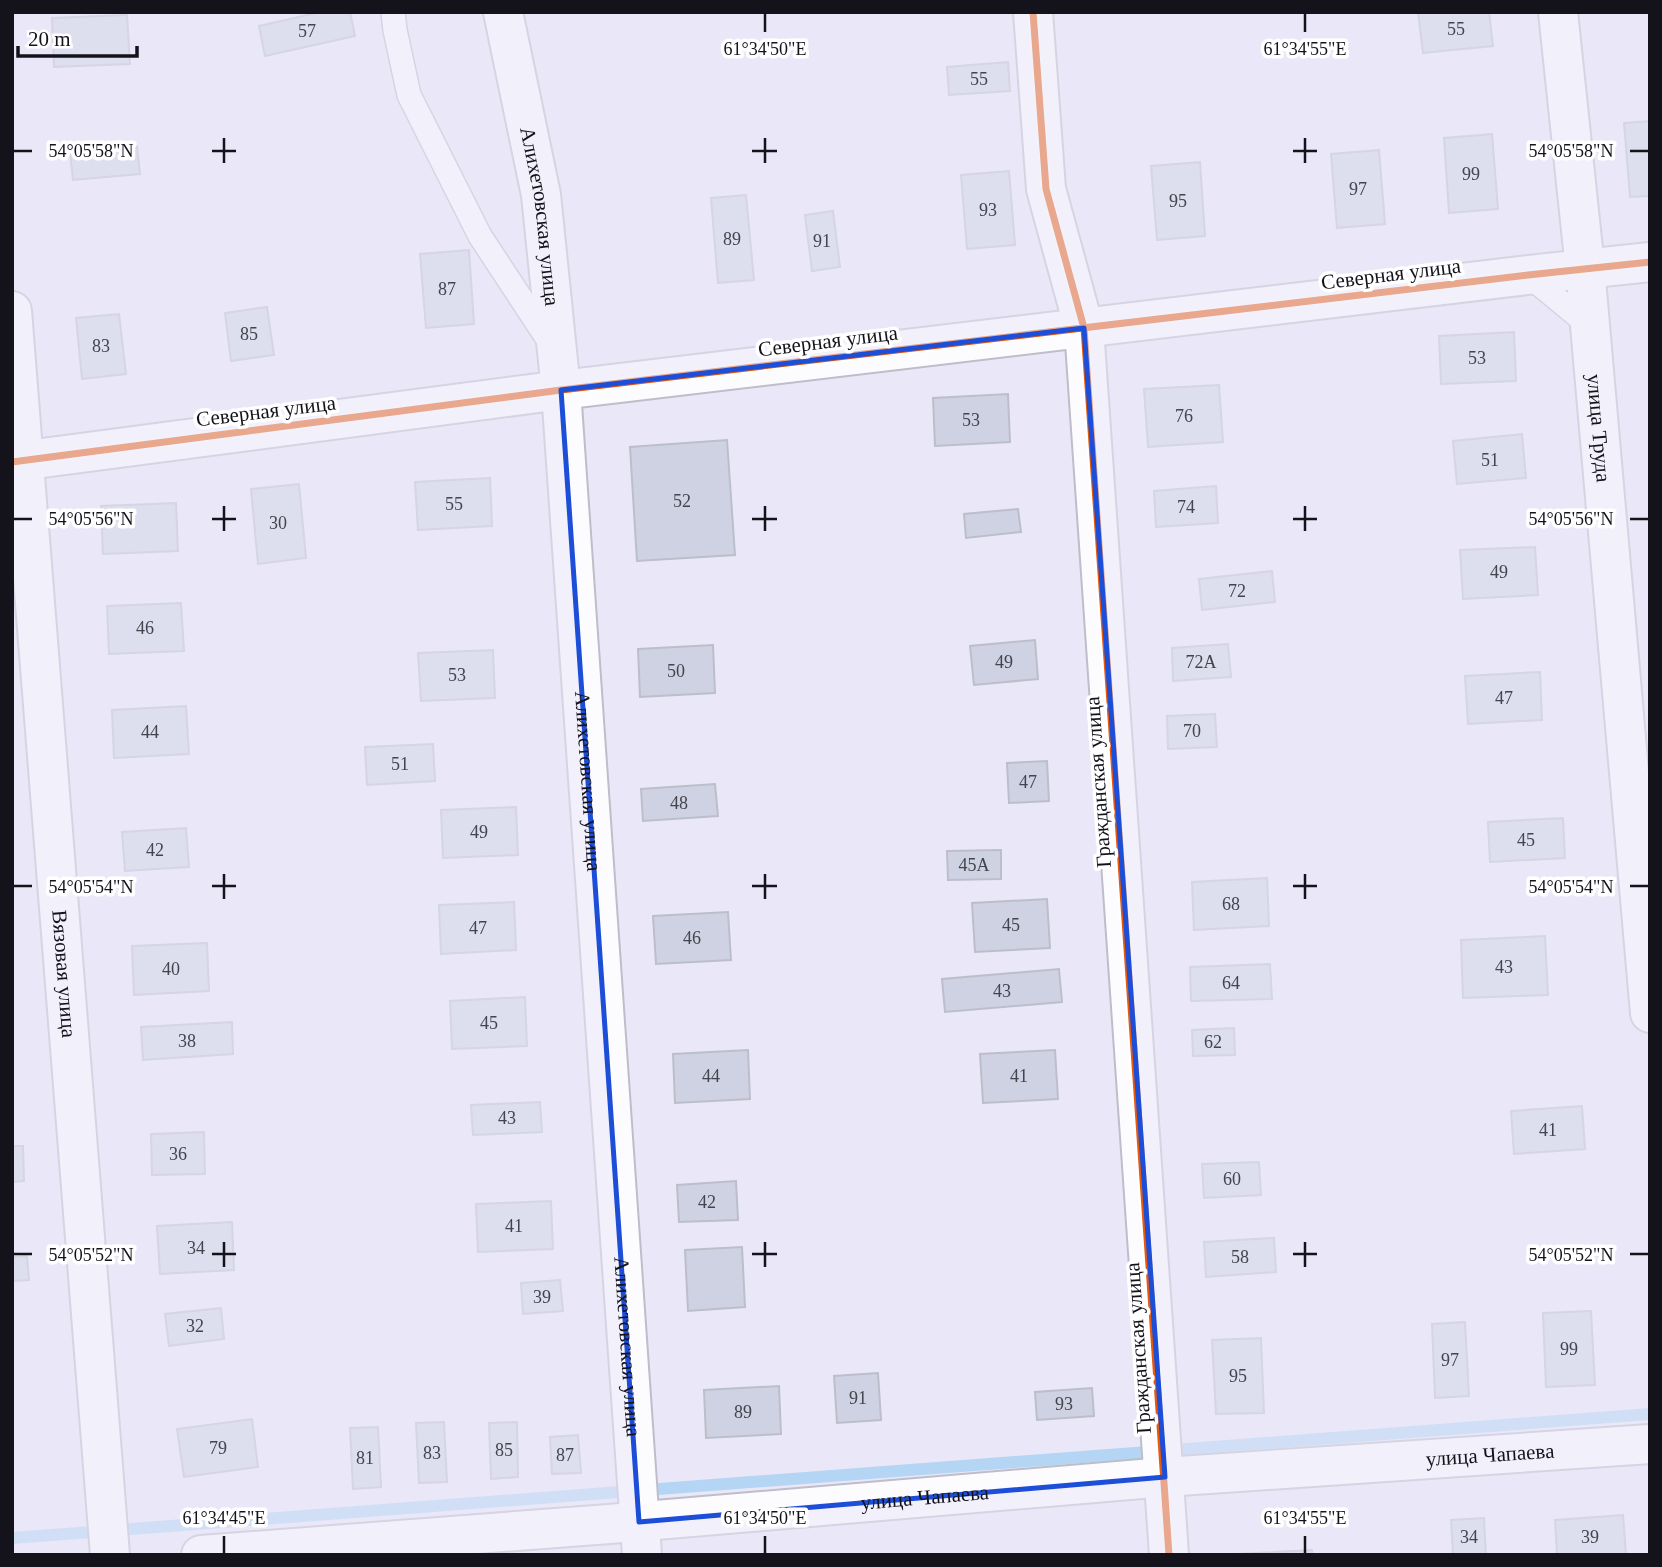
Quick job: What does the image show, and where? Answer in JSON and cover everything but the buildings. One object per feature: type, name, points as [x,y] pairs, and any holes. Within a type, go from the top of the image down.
[{"type":"street","name":"Алихетовская улица","points":[[503,12],[541,195],[561,390],[641,1538]]},
{"type":"street","name":"Гражданская улица","points":[[1033,12],[1046,189],[1084,328],[1169,1555]]},
{"type":"street","name":"улица Труда","points":[[1558,12],[1585,268],[1650,1013]]},
{"type":"street","name":"Северная улица","points":[[19,461],[561,390],[1650,262]]},
{"type":"street","name":"Вязовая улица","points":[[12,311],[19,461],[110,1555]]},
{"type":"street","name":"улица Чапаева","points":[[201,1555],[641,1538],[1165,1477],[1650,1444]]},
{"type":"lane","points":[[393,12],[409,95],[480,236],[557,352]]},
{"type":"lane","points":[[1528,275],[1590,326]]},
{"type":"highlighted area","points":[[1084,328],[1165,1477],[639,1522],[561,390]]},
{"type":"waterway","points":[[12,1538],[1650,1414]]},
{"type":"cycle path","points":[[1033,12],[1046,189],[1084,328],[1169,1555]]},
{"type":"cycle path","points":[[12,462],[561,390],[1650,262]]}]
